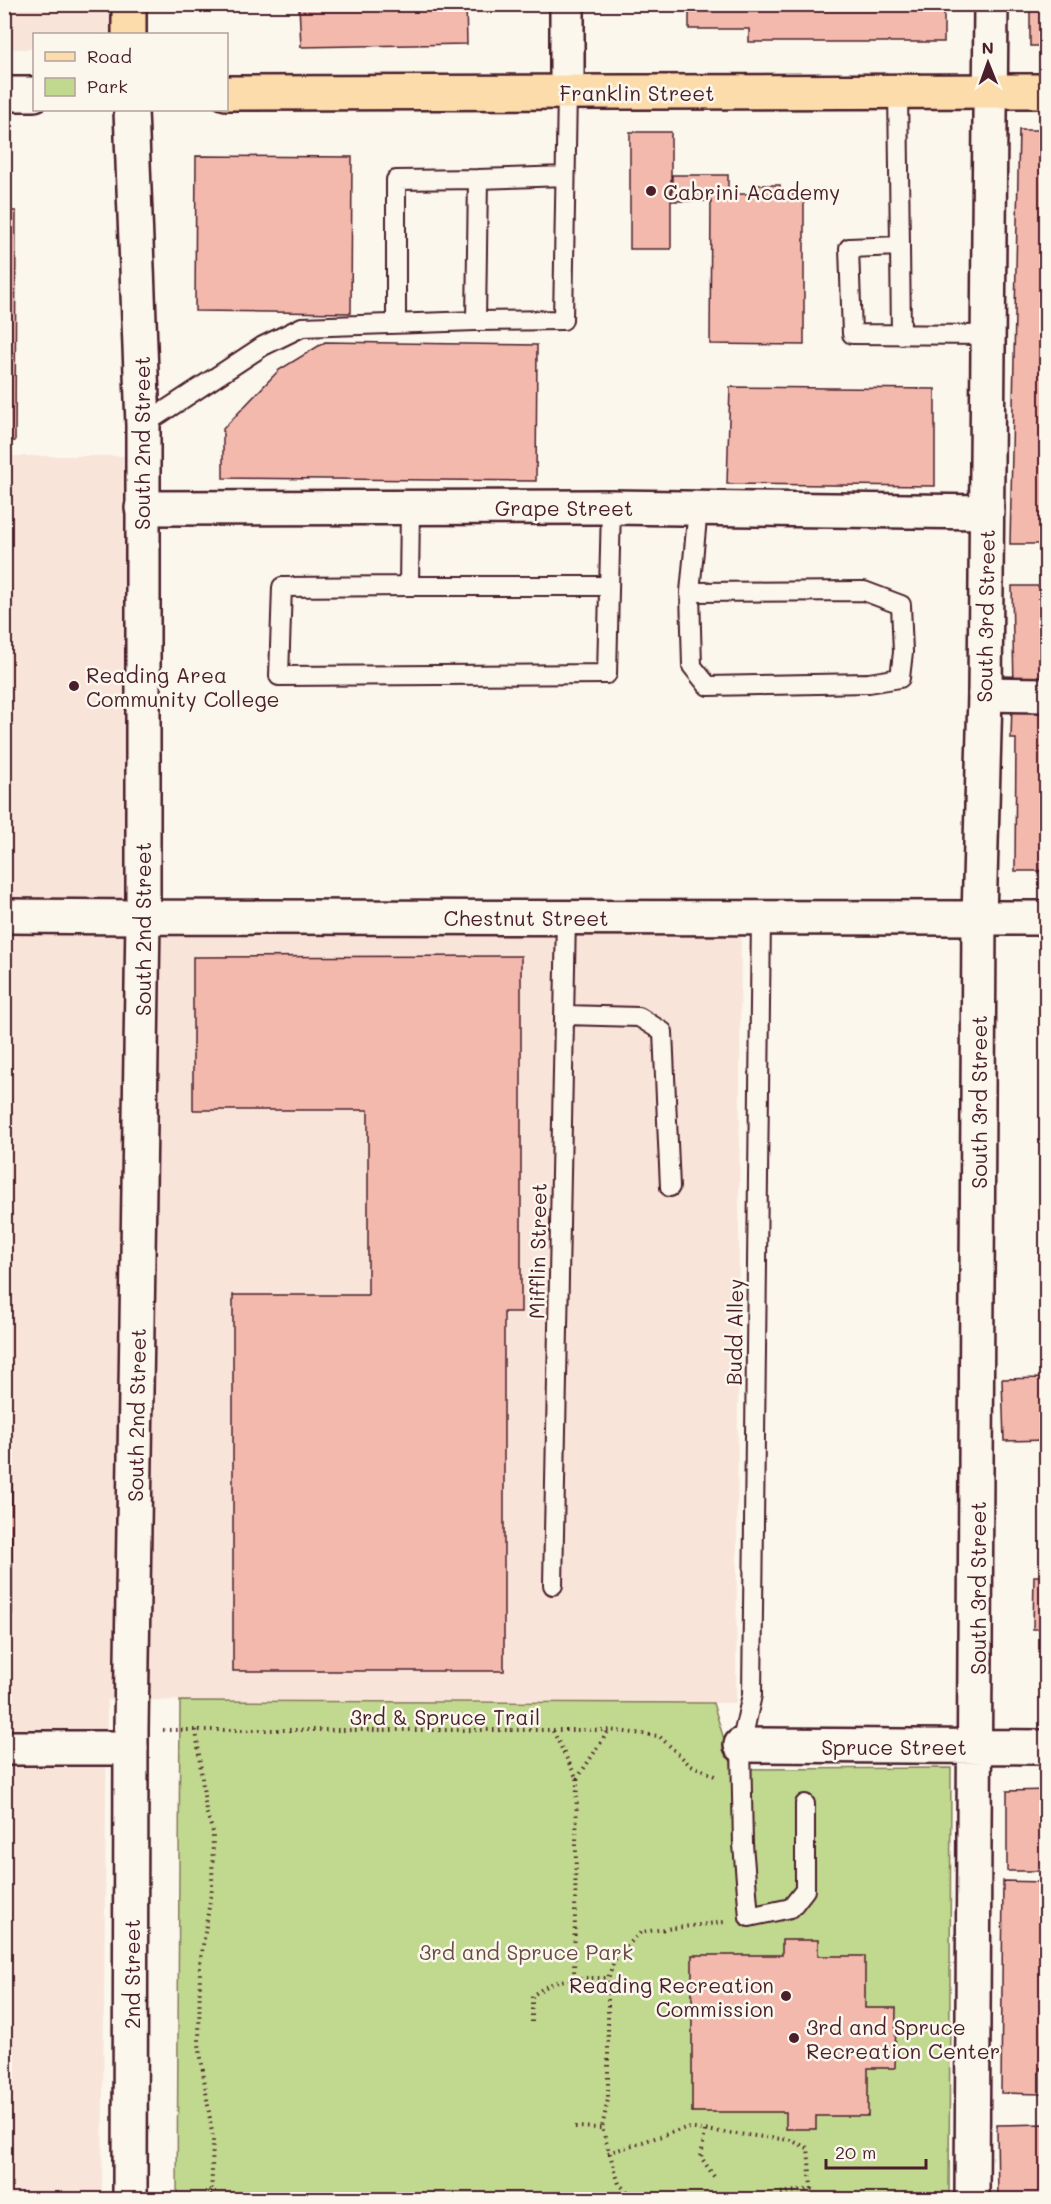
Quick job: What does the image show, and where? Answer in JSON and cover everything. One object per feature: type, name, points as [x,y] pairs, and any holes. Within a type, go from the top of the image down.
[{"type":"main road","points":[[129,4],[129,33]]},
{"type":"main road","name":"Franklin Street","points":[[228,93],[1047,91]]},
{"type":"street","points":[[567,4],[567,92]]},
{"type":"street","name":"South 3rd Street","points":[[972,2199],[979,918],[985,694],[991,4]]},
{"type":"street","points":[[4,94],[33,94]]},
{"type":"street","name":"South 2nd Street","points":[[131,111],[143,424],[141,508],[143,917],[131,1739]]},
{"type":"street","name":"Grape Street","points":[[141,508],[610,507],[987,512]]},
{"type":"street","points":[[985,694],[1047,694]]},
{"type":"street","name":"Chestnut Street","points":[[4,916],[1047,918]]},
{"type":"street","points":[[4,1748],[131,1739]]},
{"type":"street","name":"2nd Street","points":[[130,2199],[131,1739]]},
{"type":"street","name":"Spruce Street","points":[[741,1745],[1047,1747]]},
{"type":"lane","points":[[898,91],[901,335]]},
{"type":"lane","points":[[143,424],[263,346],[302,327],[563,320],[567,92]]},
{"type":"lane","points":[[396,323],[396,180],[564,176]]},
{"type":"lane","points":[[476,321],[478,179]]},
{"type":"lane","points":[[900,246],[849,248],[852,334],[988,335]]},
{"type":"lane","points":[[609,586],[282,586],[279,675],[607,674],[609,586],[610,507]]},
{"type":"lane","points":[[409,586],[410,508]]},
{"type":"lane","points":[[690,592],[864,591],[901,605],[903,652],[900,678],[869,683],[708,686],[692,666],[690,592],[698,508]]},
{"type":"lane","name":"Mifflin Street","points":[[553,1585],[566,917]]},
{"type":"lane","name":"Budd Alley","points":[[749,1917],[741,1745],[752,1695],[761,918]]},
{"type":"lane","points":[[565,1015],[639,1017],[663,1032],[670,1187]]},
{"type":"lane","points":[[749,1917],[791,1908],[805,1890],[804,1804]]},
{"type":"path","name":"3rd & Spruce Trail","points":[[131,1739],[196,1730],[609,1731],[659,1736],[689,1764],[742,1789]]},
{"type":"path","points":[[196,1730],[206,1811],[213,1832],[212,1888],[200,1964],[199,2044],[213,2140],[211,2199]]},
{"type":"path","points":[[553,1731],[578,1779],[574,1978]]},
{"type":"path","points":[[578,1779],[609,1731]]},
{"type":"path","points":[[636,2199],[619,2184],[602,2128],[608,2099],[608,1978],[616,1957],[641,1932],[697,1927],[749,1917]]},
{"type":"path","points":[[531,2022],[532,1996],[548,1984],[574,1978],[608,1978]]},
{"type":"path","points":[[575,2127],[602,2128]]},
{"type":"path","points":[[608,2153],[686,2128],[790,2140],[808,2148],[812,2199]]},
{"type":"path","points":[[705,2131],[700,2157],[715,2178]]},
{"type":"path","points":[[781,2193],[813,2189]]},
{"type":"shaded area","points":[[4,5],[115,5],[116,33],[33,33],[33,49],[5,49]]},
{"type":"shaded area","points":[[4,456],[143,456],[143,917],[741,918],[736,1703],[107,1700],[102,2199],[5,2199]]},
{"type":"green space","name":"3rd and Spruce Park","points":[[180,1701],[713,1703],[733,1769],[951,1768],[949,2199],[177,2200]]},
{"type":"building","points":[[466,4],[467,44],[301,47],[299,5]]},
{"type":"building","points":[[689,4],[944,4],[944,42],[749,42],[749,29],[689,29]]},
{"type":"building","points":[[1030,4],[1046,4],[1046,46],[1030,46]]},
{"type":"building","points":[[1019,130],[1046,130],[1046,544],[1010,544]]},
{"type":"building","name":"Cabrini Academy","points":[[630,132],[671,132],[671,249],[630,249]]},
{"type":"building","points":[[196,156],[352,157],[351,313],[195,311]]},
{"type":"building","points":[[672,175],[728,175],[728,194],[755,194],[755,185],[780,185],[780,194],[804,195],[804,345],[710,344],[711,201],[672,201]]},
{"type":"building","points":[[4,211],[16,211],[15,441],[4,441]]},
{"type":"building","points":[[325,342],[537,345],[536,481],[223,478],[223,429],[279,370]]},
{"type":"building","points":[[730,387],[935,389],[935,486],[727,484]]},
{"type":"building","points":[[1012,586],[1046,586],[1046,688],[1014,688]]},
{"type":"building","points":[[1012,702],[1046,702],[1046,871],[1015,871],[1016,739],[1011,739]]},
{"type":"building","points":[[521,956],[521,1312],[504,1312],[504,1671],[233,1671],[233,1295],[368,1295],[368,1110],[193,1110],[193,957]]},
{"type":"building","points":[[1046,1378],[1046,1440],[1004,1441],[1002,1379]]},
{"type":"building","points":[[4,1453],[12,1453],[12,1614],[4,1614]]},
{"type":"building","points":[[1034,1576],[1046,1576],[1046,1629],[1033,1629]]},
{"type":"building","points":[[1046,1790],[1046,1871],[1007,1871],[1007,1791]]},
{"type":"building","points":[[1003,1881],[1046,1882],[1046,2068],[1040,2068],[1040,2094],[1001,2093]]},
{"type":"building","name":"3rd and Spruce Recreation Center","points":[[782,1940],[818,1940],[818,1956],[865,1956],[865,2008],[896,2008],[895,2068],[868,2068],[868,2116],[816,2116],[816,2129],[786,2129],[786,2112],[692,2112],[692,1955],[782,1955]]},
{"type":"building","points":[[1046,2124],[1046,2200],[998,2200],[997,2125]]},
{"type":"place","name":"Cabrini Academy","points":[[651,191]]},
{"type":"place","name":"Reading Area Community College","points":[[74,686]]},
{"type":"place","name":"Reading Recreation Commission","points":[[786,1996]]},
{"type":"place","name":"3rd and Spruce Recreation Center","points":[[794,2038]]}]
